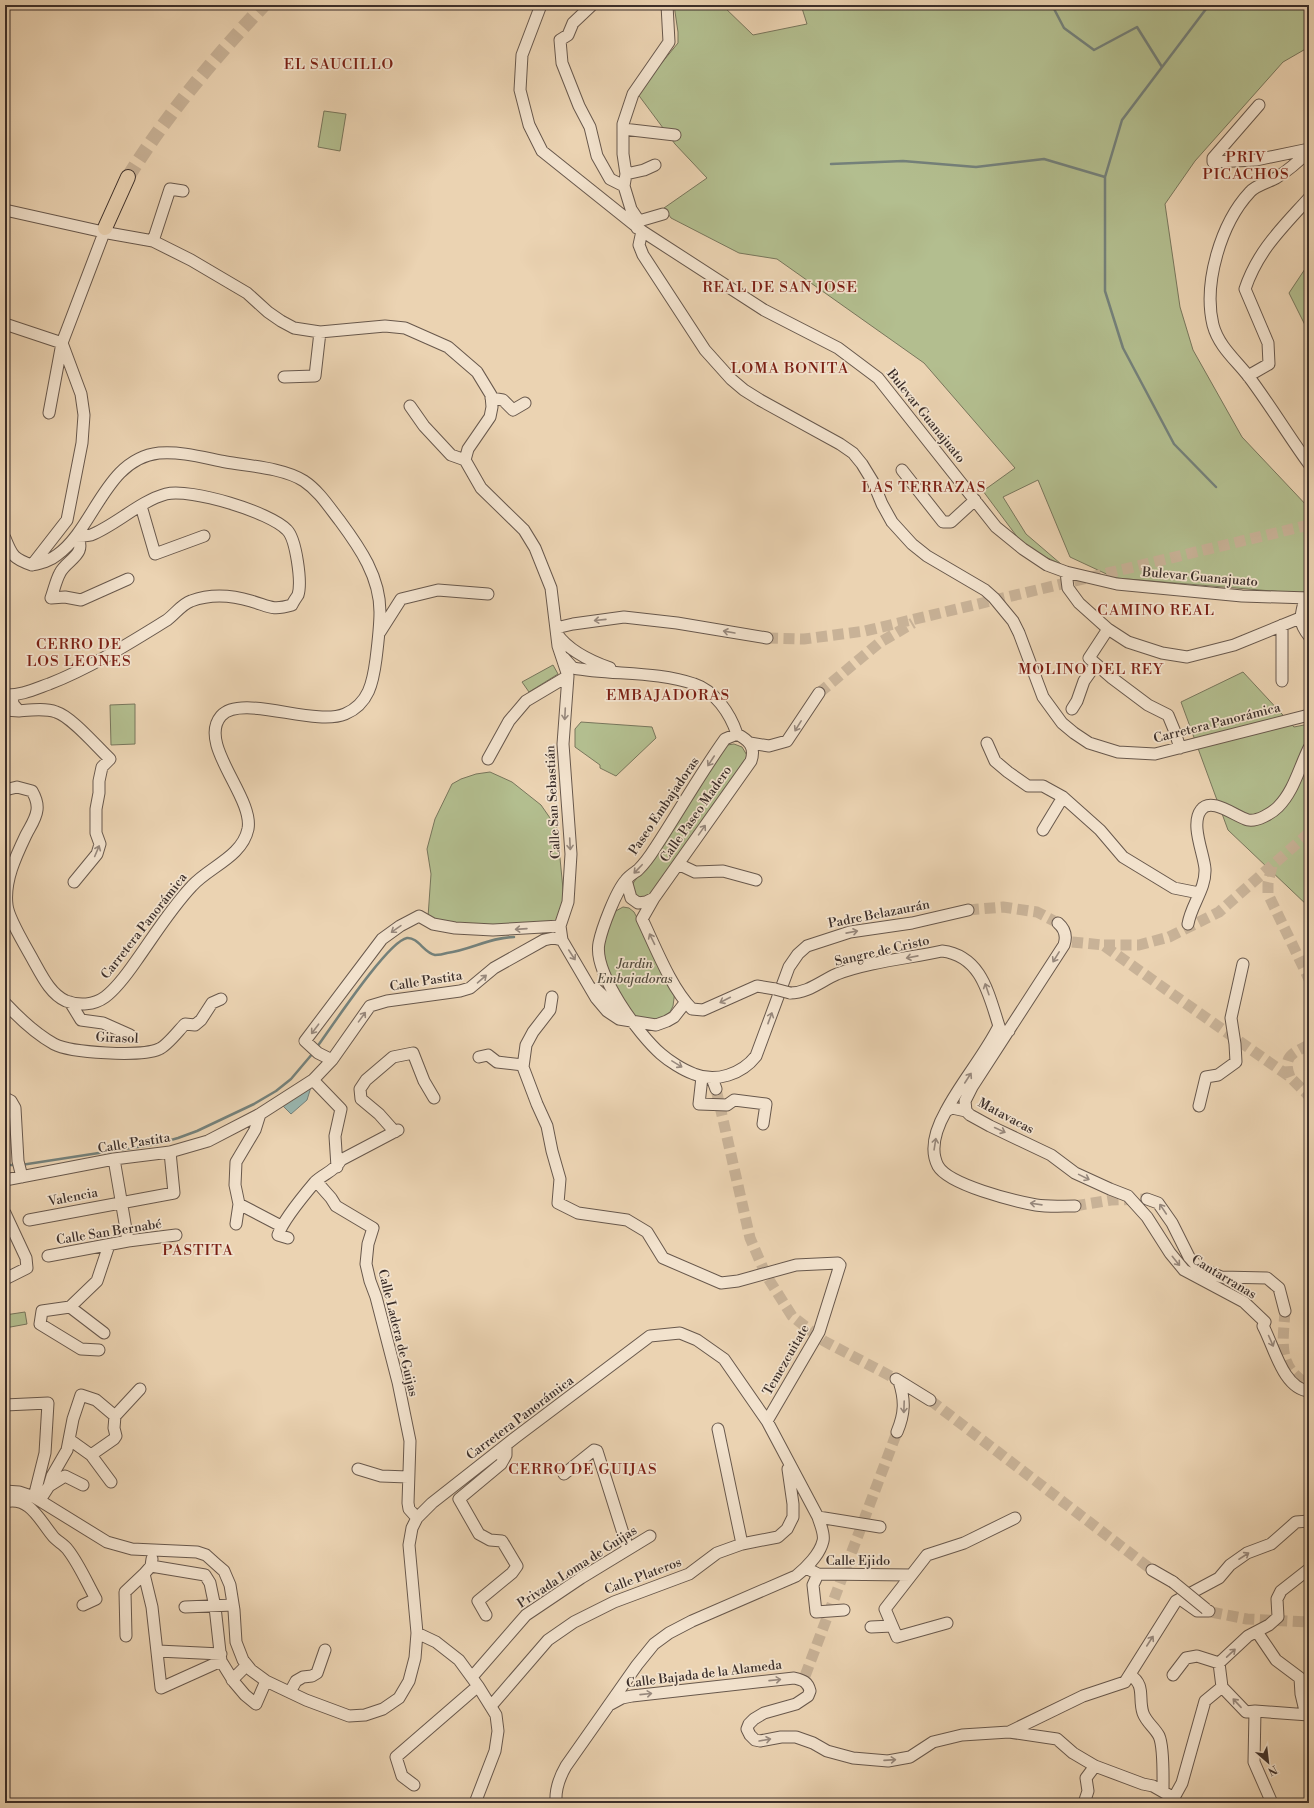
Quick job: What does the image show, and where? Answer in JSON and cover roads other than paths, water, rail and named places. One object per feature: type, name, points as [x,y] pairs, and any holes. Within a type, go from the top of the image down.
[{"type":"main road","points":[[104,233],[128,177]]},
{"type":"street","points":[[541,5],[522,55],[520,90],[529,126],[542,151],[639,227]]},
{"type":"street","points":[[592,5],[573,23],[568,35],[560,40],[562,63],[579,106],[590,127],[597,156],[610,179],[624,186]]},
{"type":"street","points":[[639,227],[631,209],[624,186],[626,174],[623,154],[622,124],[633,94],[669,42],[667,5]]},
{"type":"street","points":[[1259,105],[1213,158],[1213,162],[1256,160],[1309,150]]},
{"type":"street","points":[[623,129],[675,136]]},
{"type":"street","points":[[1309,150],[1293,167],[1251,191],[1230,220],[1214,264],[1211,297],[1213,325],[1224,350],[1248,376],[1309,464]]},
{"type":"street","points":[[626,174],[644,170],[655,165]]},
{"type":"street","points":[[153,241],[170,189],[183,191]]},
{"type":"street","points":[[1248,376],[1269,364],[1268,343],[1245,288],[1248,279],[1266,245],[1309,198]]},
{"type":"street","points":[[5,210],[104,233],[153,241],[191,260],[247,293],[280,321],[294,328],[320,332],[385,326],[405,328],[448,347],[477,372],[486,384],[491,398],[490,417],[468,448],[465,460]]},
{"type":"street","points":[[639,227],[664,214]]},
{"type":"street","name":"Bulevar Guanajuato","points":[[639,227],[764,310],[838,348],[878,378],[996,527],[1023,550],[1047,565],[1066,572],[1117,584],[1242,596],[1307,598]]},
{"type":"street","name":"Carretera Panorámica","points":[[639,227],[639,246],[643,255],[704,350],[717,365],[744,390],[840,444],[853,453],[873,482],[882,504],[892,522],[912,544],[927,556],[985,590],[994,598],[1013,622],[1025,646],[1043,697],[1062,723],[1089,743],[1118,752],[1155,754],[1309,715]]},
{"type":"street","points":[[49,414],[62,343],[104,233]]},
{"type":"street","points":[[5,324],[62,343]]},
{"type":"street","points":[[284,377],[315,376],[320,332]]},
{"type":"street","points":[[5,538],[10,552],[19,561],[32,565],[66,520],[82,444],[84,415],[81,394],[62,343]]},
{"type":"street","points":[[491,398],[503,400],[513,410],[525,403]]},
{"type":"street","points":[[410,406],[424,426],[451,455],[465,460],[481,488],[524,530],[535,548],[551,588],[559,649],[568,676]]},
{"type":"street","name":"Carretera Panorámica","points":[[5,790],[17,787],[32,792],[37,800],[37,813],[14,862],[8,883],[7,909],[43,977],[51,989],[62,998],[70,1002],[90,1004],[105,997],[123,979],[193,884],[232,855],[248,830],[248,815],[217,744],[216,728],[218,719],[226,712],[238,707],[314,717],[340,716],[353,710],[364,702],[370,688],[374,674],[379,634],[380,612],[378,595],[371,570],[363,554],[316,492],[305,482],[289,474],[195,456],[157,453],[142,458],[122,471],[76,536],[58,555],[45,562],[32,565]]},
{"type":"street","points":[[902,470],[944,522],[951,522],[975,500]]},
{"type":"street","points":[[19,711],[8,695],[30,691],[79,672],[127,645],[170,618],[189,602],[213,595],[251,601],[270,608],[281,608],[292,605],[298,594],[298,568],[294,546],[288,531],[278,522],[230,504],[198,495],[167,494],[141,506],[90,535],[76,536],[80,542],[80,548],[60,572],[51,598],[65,597],[82,600],[128,579]]},
{"type":"street","points":[[141,506],[155,554],[204,536]]},
{"type":"street","points":[[58,555],[68,564]]},
{"type":"street","points":[[1066,572],[1068,588],[1079,603],[1108,629],[1128,642],[1162,653],[1187,657],[1234,645],[1300,618]]},
{"type":"street","points":[[379,634],[401,599],[438,590],[488,594]]},
{"type":"street","points":[[1307,598],[1300,618],[1302,627],[1309,636]]},
{"type":"street","points":[[556,631],[573,624],[624,618],[677,622],[768,638]]},
{"type":"street","points":[[1282,625],[1282,681]]},
{"type":"street","points":[[1072,709],[1077,701],[1092,661],[1108,629]]},
{"type":"street","points":[[556,631],[565,644],[580,654],[593,662],[620,672]]},
{"type":"street","points":[[559,649],[566,662],[573,668],[620,672],[695,684],[718,701],[726,710],[733,722],[736,734],[747,739],[750,743],[769,746],[787,741],[818,693]]},
{"type":"street","points":[[1092,661],[1148,705],[1168,715],[1180,748]]},
{"type":"street","points":[[488,759],[509,721],[526,701],[568,676],[588,677],[620,672]]},
{"type":"street","name":"Calle San Sebastián","points":[[560,926],[568,902],[571,854],[564,744],[568,676]]},
{"type":"street","points":[[5,710],[40,710],[56,712],[68,719],[110,758],[102,768],[99,782],[99,793],[96,809],[96,833],[100,844],[89,865],[74,882]]},
{"type":"street","name":"Paseo Embajadoras","points":[[647,1039],[630,1021],[607,980],[599,958],[599,942],[615,900],[626,880],[638,869],[653,850],[725,740],[736,734]]},
{"type":"street","name":"Calle Paseo Madero","points":[[642,919],[654,898],[751,761],[753,752],[750,743]]},
{"type":"street","points":[[987,743],[995,761],[1008,772],[1028,786],[1043,786],[1063,797],[1100,830],[1123,857],[1174,888],[1199,893]]},
{"type":"street","points":[[1188,924],[1204,882],[1205,869],[1198,835],[1198,817],[1200,810],[1205,806],[1210,805],[1226,809],[1248,820],[1256,820],[1268,814],[1278,807],[1288,794],[1295,782],[1309,748]]},
{"type":"street","points":[[1043,830],[1063,797]]},
{"type":"street","points":[[678,864],[695,872],[723,870],[756,880]]},
{"type":"street","points":[[626,880],[631,898],[638,903],[646,902],[654,898]]},
{"type":"street","points":[[615,900],[623,899],[635,906],[689,1006]]},
{"type":"street","name":"Padre Belazaurán","points":[[707,1077],[732,1074],[748,1066],[756,1056],[788,967],[798,954],[807,946],[850,932],[912,924],[968,910]]},
{"type":"street","points":[[332,1060],[311,1046],[382,939],[400,926],[419,916],[433,924],[455,928],[493,930],[560,926],[562,940],[596,998],[607,1012],[619,1019],[650,1025],[662,1024],[689,1006]]},
{"type":"street","points":[[1058,923],[1064,930],[1069,942],[1004,1029],[992,1042],[946,1110],[935,1140],[934,1152],[938,1166],[946,1176],[954,1180],[1008,1198],[1037,1205],[1075,1206]]},
{"type":"street","name":"Calle Pastita","points":[[5,1180],[114,1159],[170,1152],[208,1141],[260,1114],[313,1080],[332,1060],[370,1006],[387,1001],[460,992],[470,988],[494,968],[544,940],[553,938],[562,940]]},
{"type":"street","name":"Sangre de Cristo","points":[[689,1006],[703,1010],[757,986],[795,993],[837,974],[864,966],[942,951],[951,952],[962,958],[976,970],[985,982],[1004,1029]]},
{"type":"street","points":[[1199,1106],[1206,1077],[1218,1076],[1236,1062],[1235,1038],[1231,1018],[1243,964]]},
{"type":"street","points":[[479,1057],[488,1055],[497,1062],[523,1065],[526,1045],[533,1032],[550,1010],[552,997]]},
{"type":"street","name":"Girasol","points":[[5,1003],[20,1019],[55,1045],[75,1049],[124,1054],[144,1053],[160,1049],[185,1024],[195,1025],[201,1020],[212,1003],[221,999]]},
{"type":"street","points":[[70,1002],[81,1020],[103,1023],[130,1035]]},
{"type":"street","points":[[689,1006],[652,1032],[647,1039],[661,1054],[693,1074],[707,1077],[716,1089]]},
{"type":"street","points":[[966,1111],[966,1098],[1004,1029]]},
{"type":"street","points":[[288,1238],[278,1235],[281,1226],[316,1181],[337,1167],[341,1160],[396,1131],[380,1114],[361,1099],[360,1090],[366,1080],[393,1057],[412,1053],[424,1081],[434,1098]]},
{"type":"street","name":"Temezcuitate","points":[[523,1065],[537,1104],[548,1126],[552,1151],[560,1179],[558,1203],[578,1213],[627,1220],[647,1232],[663,1258],[720,1283],[738,1281],[796,1265],[838,1263],[841,1265],[819,1332],[767,1421]]},
{"type":"street","points":[[707,1077],[699,1104],[727,1105],[734,1100],[766,1104],[763,1124]]},
{"type":"street","points":[[313,1080],[342,1109],[335,1136],[337,1167]]},
{"type":"street","points":[[5,1098],[12,1101],[15,1108],[18,1160],[22,1176]]},
{"type":"street","name":"Matavacas","points":[[946,1110],[952,1108],[966,1111],[970,1115],[990,1126],[1051,1155]]},
{"type":"street","points":[[236,1224],[239,1204],[234,1185],[236,1162],[255,1130],[260,1114]]},
{"type":"street","name":"Valencia","points":[[29,1220],[174,1193],[170,1152]]},
{"type":"street","name":"Cantarranas","points":[[1051,1155],[1075,1173],[1110,1190],[1128,1196],[1147,1217],[1173,1257],[1184,1270],[1237,1298],[1254,1311],[1265,1322],[1263,1326],[1285,1374],[1294,1385],[1300,1389],[1309,1391]]},
{"type":"street","points":[[114,1159],[128,1241]]},
{"type":"street","name":"Calle Ladera de Guijas","points":[[316,1181],[336,1206],[373,1228],[368,1244],[366,1264],[370,1281],[376,1296],[398,1382],[410,1441],[408,1477],[409,1509],[417,1518]]},
{"type":"street","points":[[1147,1200],[1158,1203],[1172,1223],[1189,1257],[1198,1267],[1221,1277],[1267,1278],[1279,1288],[1285,1312]]},
{"type":"street","points":[[239,1204],[281,1226]]},
{"type":"street","points":[[5,1213],[26,1258],[26,1268],[5,1279]]},
{"type":"street","name":"Calle San Bernabé","points":[[48,1256],[128,1241],[176,1235]]},
{"type":"street","points":[[99,1350],[82,1349],[40,1324],[42,1310],[70,1307],[97,1281],[109,1245]]},
{"type":"street","points":[[70,1307],[104,1333]]},
{"type":"street","name":"Carretera Panorámica","points":[[5,1491],[19,1492],[37,1499],[107,1542],[132,1549],[197,1552],[206,1555],[224,1572],[230,1585],[234,1605],[236,1642],[240,1654],[251,1670],[266,1681],[306,1700],[350,1716],[366,1714],[383,1709],[399,1698],[410,1681],[415,1658],[417,1633],[409,1545],[412,1528],[417,1518],[432,1503],[506,1445],[650,1336],[680,1333],[697,1340],[724,1359],[767,1421],[787,1462],[818,1517],[823,1530],[823,1541],[806,1568],[796,1576],[692,1621],[669,1633],[654,1644],[644,1655],[566,1766],[558,1783],[555,1794],[556,1803]]},
{"type":"street","points":[[897,1432],[904,1409],[903,1394],[898,1380],[930,1400]]},
{"type":"street","points":[[91,1454],[114,1439],[116,1436],[114,1428],[115,1416],[140,1389]]},
{"type":"street","points":[[49,1486],[52,1476],[67,1450],[73,1419],[82,1395],[96,1400],[115,1416]]},
{"type":"street","points":[[5,1406],[48,1403],[45,1453],[37,1499]]},
{"type":"street","points":[[718,1428],[742,1544]]},
{"type":"street","points":[[70,1440],[91,1454],[111,1482]]},
{"type":"street","points":[[486,1615],[478,1601],[512,1573],[517,1566],[502,1541],[490,1540],[479,1534],[459,1499],[501,1464],[506,1455],[506,1445]]},
{"type":"street","points":[[564,1474],[594,1450],[597,1451],[628,1549]]},
{"type":"street","name":"Calle Plateros","points":[[491,1706],[548,1640],[574,1622],[614,1602],[689,1574],[717,1553],[742,1544],[778,1537],[787,1529],[793,1517],[793,1504],[787,1462]]},
{"type":"street","points":[[358,1468],[381,1476],[408,1477]]},
{"type":"street","points":[[37,1499],[49,1486],[65,1476],[83,1486]]},
{"type":"street","points":[[5,1502],[13,1500],[31,1507],[43,1521],[52,1536],[67,1548],[96,1599],[83,1605]]},
{"type":"street","points":[[818,1517],[880,1527]]},
{"type":"street","points":[[947,1623],[897,1637],[885,1608],[927,1556],[964,1543],[1015,1518]]},
{"type":"street","points":[[1163,1791],[1161,1745],[1159,1736],[1144,1715],[1142,1706],[1142,1692],[1137,1679],[1130,1675],[1176,1601],[1219,1578],[1230,1566],[1248,1553],[1271,1544],[1296,1522],[1309,1521]]},
{"type":"street","name":"Privada Loma de Guijas","points":[[414,1785],[402,1776],[396,1757],[475,1682],[526,1615],[650,1536]]},
{"type":"street","points":[[153,1550],[148,1570],[161,1688],[240,1654]]},
{"type":"street","name":"Calle Ejido","points":[[806,1568],[818,1574],[911,1575]]},
{"type":"street","points":[[1219,1663],[1248,1636],[1269,1625],[1278,1617],[1277,1599],[1281,1591],[1309,1569]]},
{"type":"street","points":[[126,1636],[125,1592],[148,1570],[205,1574],[210,1583],[215,1607],[222,1661],[232,1680],[245,1695],[256,1704],[266,1681]]},
{"type":"street","points":[[1152,1570],[1172,1582],[1209,1611],[1197,1611],[1180,1599]]},
{"type":"street","points":[[818,1574],[813,1584],[816,1612],[844,1610]]},
{"type":"street","points":[[185,1607],[215,1607],[234,1605]]},
{"type":"street","points":[[871,1628],[892,1626]]},
{"type":"street","points":[[1219,1663],[1222,1687],[1246,1712],[1255,1711],[1308,1715],[1301,1694],[1300,1678],[1276,1660],[1257,1632]]},
{"type":"street","points":[[417,1633],[436,1642],[459,1660],[496,1715],[498,1731],[496,1751],[475,1803]]},
{"type":"street","points":[[290,1692],[296,1681],[303,1677],[312,1676],[317,1673],[326,1650]]},
{"type":"street","points":[[158,1651],[222,1661]]},
{"type":"street","points":[[1173,1675],[1186,1658],[1197,1656],[1219,1663]]},
{"type":"street","points":[[232,1680],[247,1665]]},
{"type":"street","name":"Calle Bajada de la Alameda","points":[[609,1705],[622,1698],[632,1696],[794,1678],[805,1679],[810,1691],[808,1696],[796,1704],[764,1713],[749,1724],[747,1729],[754,1740],[760,1742],[781,1737],[796,1737],[812,1743],[826,1751],[853,1758],[888,1761],[910,1757],[933,1742],[962,1735],[1009,1732],[1084,1696],[1120,1685],[1125,1682],[1130,1675]]},
{"type":"street","points":[[1009,1732],[1057,1739],[1073,1753],[1095,1766],[1163,1791],[1172,1801],[1182,1784],[1205,1701],[1222,1687]]},
{"type":"street","points":[[1255,1711],[1254,1762],[1272,1803]]},
{"type":"street","points":[[1084,1803],[1088,1791],[1086,1778],[1095,1766]]},
{"type":"water","points":[[311,1087],[307,1100],[291,1114],[282,1105]]},
{"type":"waterway","points":[[1052,5],[1064,28],[1094,50],[1137,27],[1162,67]]},
{"type":"waterway","points":[[1209,5],[1122,120],[1105,177],[1105,291],[1123,348],[1174,444],[1216,487]]},
{"type":"waterway","points":[[831,164],[903,161],[976,167],[1044,159],[1105,177]]},
{"type":"waterway","points":[[317,1047],[360,986],[398,943],[407,938],[411,938],[418,942],[431,954],[436,955],[456,951],[497,939],[514,937]]},
{"type":"waterway","points":[[21,1165],[157,1144],[197,1131],[254,1104],[276,1091],[291,1079],[313,1053]]},
{"type":"waterway","points":[[5,1165],[16,1165]]},
{"type":"tunnel","points":[[128,177],[174,110],[209,66],[264,5]]},
{"type":"tunnel","points":[[767,638],[804,639],[865,631],[1309,525]]},
{"type":"tunnel","points":[[819,693],[879,643],[913,623]]},
{"type":"tunnel","points":[[1104,945],[1139,945],[1169,937],[1219,912],[1309,833]]},
{"type":"tunnel","points":[[1272,866],[1268,883],[1268,894],[1309,979]]},
{"type":"tunnel","points":[[968,910],[1003,907],[1037,912],[1058,923]]},
{"type":"tunnel","points":[[1072,942],[1103,945],[1290,1077],[1309,1096]]},
{"type":"tunnel","points":[[1290,1077],[1287,1065],[1290,1056],[1309,1045]]},
{"type":"tunnel","points":[[716,1089],[750,1238],[766,1275],[792,1316],[824,1341],[896,1379]]},
{"type":"tunnel","points":[[1075,1206],[1111,1200],[1147,1199]]},
{"type":"tunnel","points":[[1285,1311],[1283,1334],[1284,1354],[1291,1370],[1309,1385]]},
{"type":"tunnel","points":[[930,1400],[1152,1570]]},
{"type":"tunnel","points":[[805,1676],[897,1432]]},
{"type":"tunnel","points":[[1211,1612],[1247,1619],[1309,1622]]},
{"type":"district","name":"EL SAUCILLO","points":[[339,64]]},
{"type":"district","name":"PRIV PICACHOS","points":[[1246,166]]},
{"type":"district","name":"REAL DE SAN JOSE","points":[[780,287]]},
{"type":"district","name":"LOMA BONITA","points":[[790,368]]},
{"type":"district","name":"LAS TERRAZAS","points":[[924,487]]},
{"type":"district","name":"CAMINO REAL","points":[[1156,610]]},
{"type":"district","name":"CERRO DE LOS LEONES","points":[[79,652]]},
{"type":"district","name":"MOLINO DEL REY","points":[[1091,669]]},
{"type":"district","name":"EMBAJADORAS","points":[[668,695]]},
{"type":"district","name":"PASTITA","points":[[198,1250]]},
{"type":"district","name":"CERRO DE GUIJAS","points":[[583,1469]]},
{"type":"park label","name":"Jardin Embajadoras","points":[[635,972]]}]
